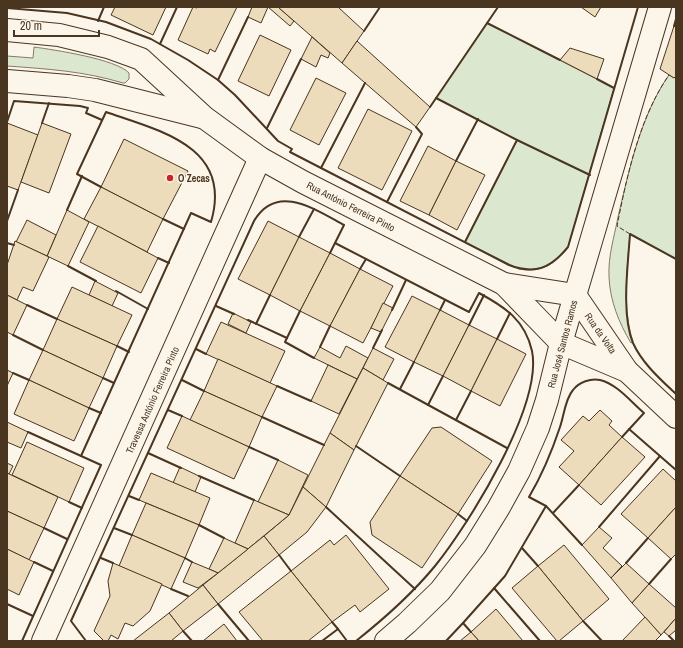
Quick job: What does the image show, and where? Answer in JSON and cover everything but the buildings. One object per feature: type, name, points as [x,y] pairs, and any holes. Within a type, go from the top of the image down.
[{"type":"street","name":"Rua José Santos Ramos","points":[[386,641],[440,591],[475,546],[519,471],[538,428],[547,400],[561,343],[660,7]]},
{"type":"street","name":"Rua António Ferreira Pinto","points":[[7,30],[59,35],[108,47],[141,59],[205,118],[260,158],[303,182],[504,284],[575,295]]},
{"type":"street","name":"Rua António Ferreira Pinto","points":[[7,81],[68,86],[95,90],[205,118]]},
{"type":"street","name":"Travessa António Ferreira Pinto","points":[[43,641],[260,158]]},
{"type":"street","name":"Rua António Ferreira Pinto","points":[[504,284],[561,343]]},
{"type":"street","name":"Rua da Volta","points":[[575,295],[627,371],[676,417]]},
{"type":"street","name":"Rua da Volta","points":[[561,343],[627,371]]},
{"type":"green space","points":[[487,23],[614,88],[568,247],[558,259],[541,269],[519,269],[465,242],[517,140],[436,98]]},
{"type":"green space","points":[[34,47],[56,50],[112,63],[129,73],[129,79],[123,83],[80,73],[7,66],[7,56],[33,58]]},
{"type":"green space","points":[[669,75],[674,78],[676,76],[676,259],[630,234],[626,302],[627,315],[633,342],[631,343],[619,320],[611,295],[609,277],[610,254],[622,199],[637,143],[651,107]]},
{"type":"fence","points":[[630,234],[617,226],[625,187],[642,128],[669,75]]},
{"type":"wall","points":[[98,21],[104,7]]},
{"type":"wall","points":[[160,44],[177,7]]},
{"type":"wall","points":[[364,31],[380,7]]},
{"type":"wall","points":[[430,107],[498,7]]},
{"type":"wall","points":[[7,8],[67,13],[106,22],[151,39],[188,60],[218,80],[235,95],[278,141],[292,149],[290,152],[509,265],[518,268],[535,269],[549,265],[568,247],[638,7]]},
{"type":"wall","points":[[218,80],[248,17]]},
{"type":"wall","points":[[674,26],[676,19]]},
{"type":"wall","points":[[487,23],[560,60]]},
{"type":"wall","points":[[267,128],[301,59]]},
{"type":"wall","points":[[597,79],[614,88]]},
{"type":"wall","points":[[321,168],[365,83]]},
{"type":"wall","points":[[436,98],[517,140],[465,242]]},
{"type":"wall","points":[[7,122],[14,101],[80,106],[88,108],[86,113],[102,120]]},
{"type":"wall","points":[[42,123],[49,103]]},
{"type":"wall","points":[[81,456],[191,213],[211,222],[215,197],[212,176],[202,159],[187,146],[169,135],[106,112],[77,174],[101,187]]},
{"type":"wall","points":[[456,161],[478,119]]},
{"type":"wall","points":[[387,202],[422,134],[416,127]]},
{"type":"wall","points":[[517,140],[590,175]]},
{"type":"wall","points":[[67,210],[82,176]]},
{"type":"wall","points":[[7,221],[18,190]]},
{"type":"wall","points":[[86,641],[71,621],[254,221],[263,209],[274,203],[285,201],[309,207],[344,225],[335,243],[469,312],[479,293],[488,298],[505,309],[519,323],[529,340],[532,351],[532,374],[526,401],[515,432],[484,494],[435,566],[398,605],[356,641]]},
{"type":"wall","points":[[299,237],[314,209]]},
{"type":"wall","points":[[163,219],[184,229]]},
{"type":"wall","points":[[676,259],[630,234],[626,289],[629,331],[633,343],[641,357],[676,394]]},
{"type":"wall","points":[[7,243],[14,245]]},
{"type":"wall","points":[[330,253],[335,243]]},
{"type":"wall","points":[[158,258],[169,263]]},
{"type":"wall","points":[[360,269],[366,259]]},
{"type":"wall","points":[[68,266],[96,281]]},
{"type":"wall","points":[[392,310],[406,280]]},
{"type":"wall","points":[[116,291],[148,309]]},
{"type":"wall","points":[[256,324],[270,295]]},
{"type":"wall","points":[[469,325],[484,295]]},
{"type":"wall","points":[[440,310],[445,300]]},
{"type":"wall","points":[[27,305],[57,319]]},
{"type":"wall","points":[[216,306],[234,314]]},
{"type":"wall","points":[[300,311],[285,342],[314,358]]},
{"type":"wall","points":[[497,339],[510,313]]},
{"type":"wall","points":[[248,320],[287,338]]},
{"type":"wall","points":[[320,347],[330,326]]},
{"type":"wall","points":[[373,348],[382,330]]},
{"type":"wall","points":[[13,335],[43,350]]},
{"type":"wall","points":[[117,346],[129,352]]},
{"type":"wall","points":[[196,349],[206,354]]},
{"type":"wall","points":[[400,389],[414,362]]},
{"type":"wall","points":[[13,373],[29,380]]},
{"type":"wall","points":[[428,405],[443,376]]},
{"type":"wall","points":[[103,378],[114,383]]},
{"type":"wall","points":[[182,380],[204,391]]},
{"type":"wall","points":[[582,545],[546,506],[529,497],[554,445],[568,398],[576,387],[589,380],[600,380],[606,382],[618,389],[644,413],[622,437]]},
{"type":"wall","points":[[388,383],[507,448]]},
{"type":"wall","points":[[277,386],[311,401]]},
{"type":"wall","points":[[456,420],[471,391]]},
{"type":"wall","points":[[89,408],[101,413]]},
{"type":"wall","points":[[168,410],[182,416]]},
{"type":"wall","points":[[262,417],[324,445]]},
{"type":"wall","points":[[629,429],[676,470]]},
{"type":"wall","points":[[22,641],[101,465],[28,432]]},
{"type":"wall","points":[[356,446],[400,476]]},
{"type":"wall","points":[[249,447],[278,460]]},
{"type":"wall","points":[[148,453],[181,468]]},
{"type":"wall","points":[[599,527],[660,456]]},
{"type":"wall","points":[[199,476],[254,500]]},
{"type":"wall","points":[[553,513],[579,485]]},
{"type":"wall","points":[[129,496],[139,500]]},
{"type":"wall","points":[[69,502],[82,508]]},
{"type":"wall","points":[[446,641],[505,576],[546,506]]},
{"type":"wall","points":[[326,507],[415,589]]},
{"type":"wall","points":[[458,514],[467,521]]},
{"type":"wall","points":[[199,525],[224,538]]},
{"type":"wall","points":[[44,528],[67,539]]},
{"type":"wall","points":[[114,528],[132,535]]},
{"type":"wall","points":[[626,563],[648,538]]},
{"type":"wall","points":[[522,548],[538,566]]},
{"type":"wall","points":[[279,555],[291,571]]},
{"type":"wall","points":[[101,558],[113,563]]},
{"type":"wall","points":[[185,558],[192,562]]},
{"type":"wall","points":[[649,584],[671,559]]},
{"type":"wall","points":[[34,562],[53,571]]},
{"type":"wall","points":[[494,588],[540,641]]},
{"type":"wall","points":[[171,589],[188,596]]},
{"type":"wall","points":[[7,604],[33,616]]},
{"type":"wall","points":[[218,604],[249,641]]},
{"type":"wall","points":[[583,621],[602,641]]},
{"type":"wall","points":[[332,622],[338,629]]},
{"type":"wall","points":[[463,623],[471,632]]},
{"type":"wall","points":[[322,641],[338,629],[347,641]]},
{"type":"wall","points":[[183,631],[192,641]]},
{"type":"wall","points":[[669,636],[674,641]]},
{"type":"place","name":"O Zecas","points":[[170,178]]}]
